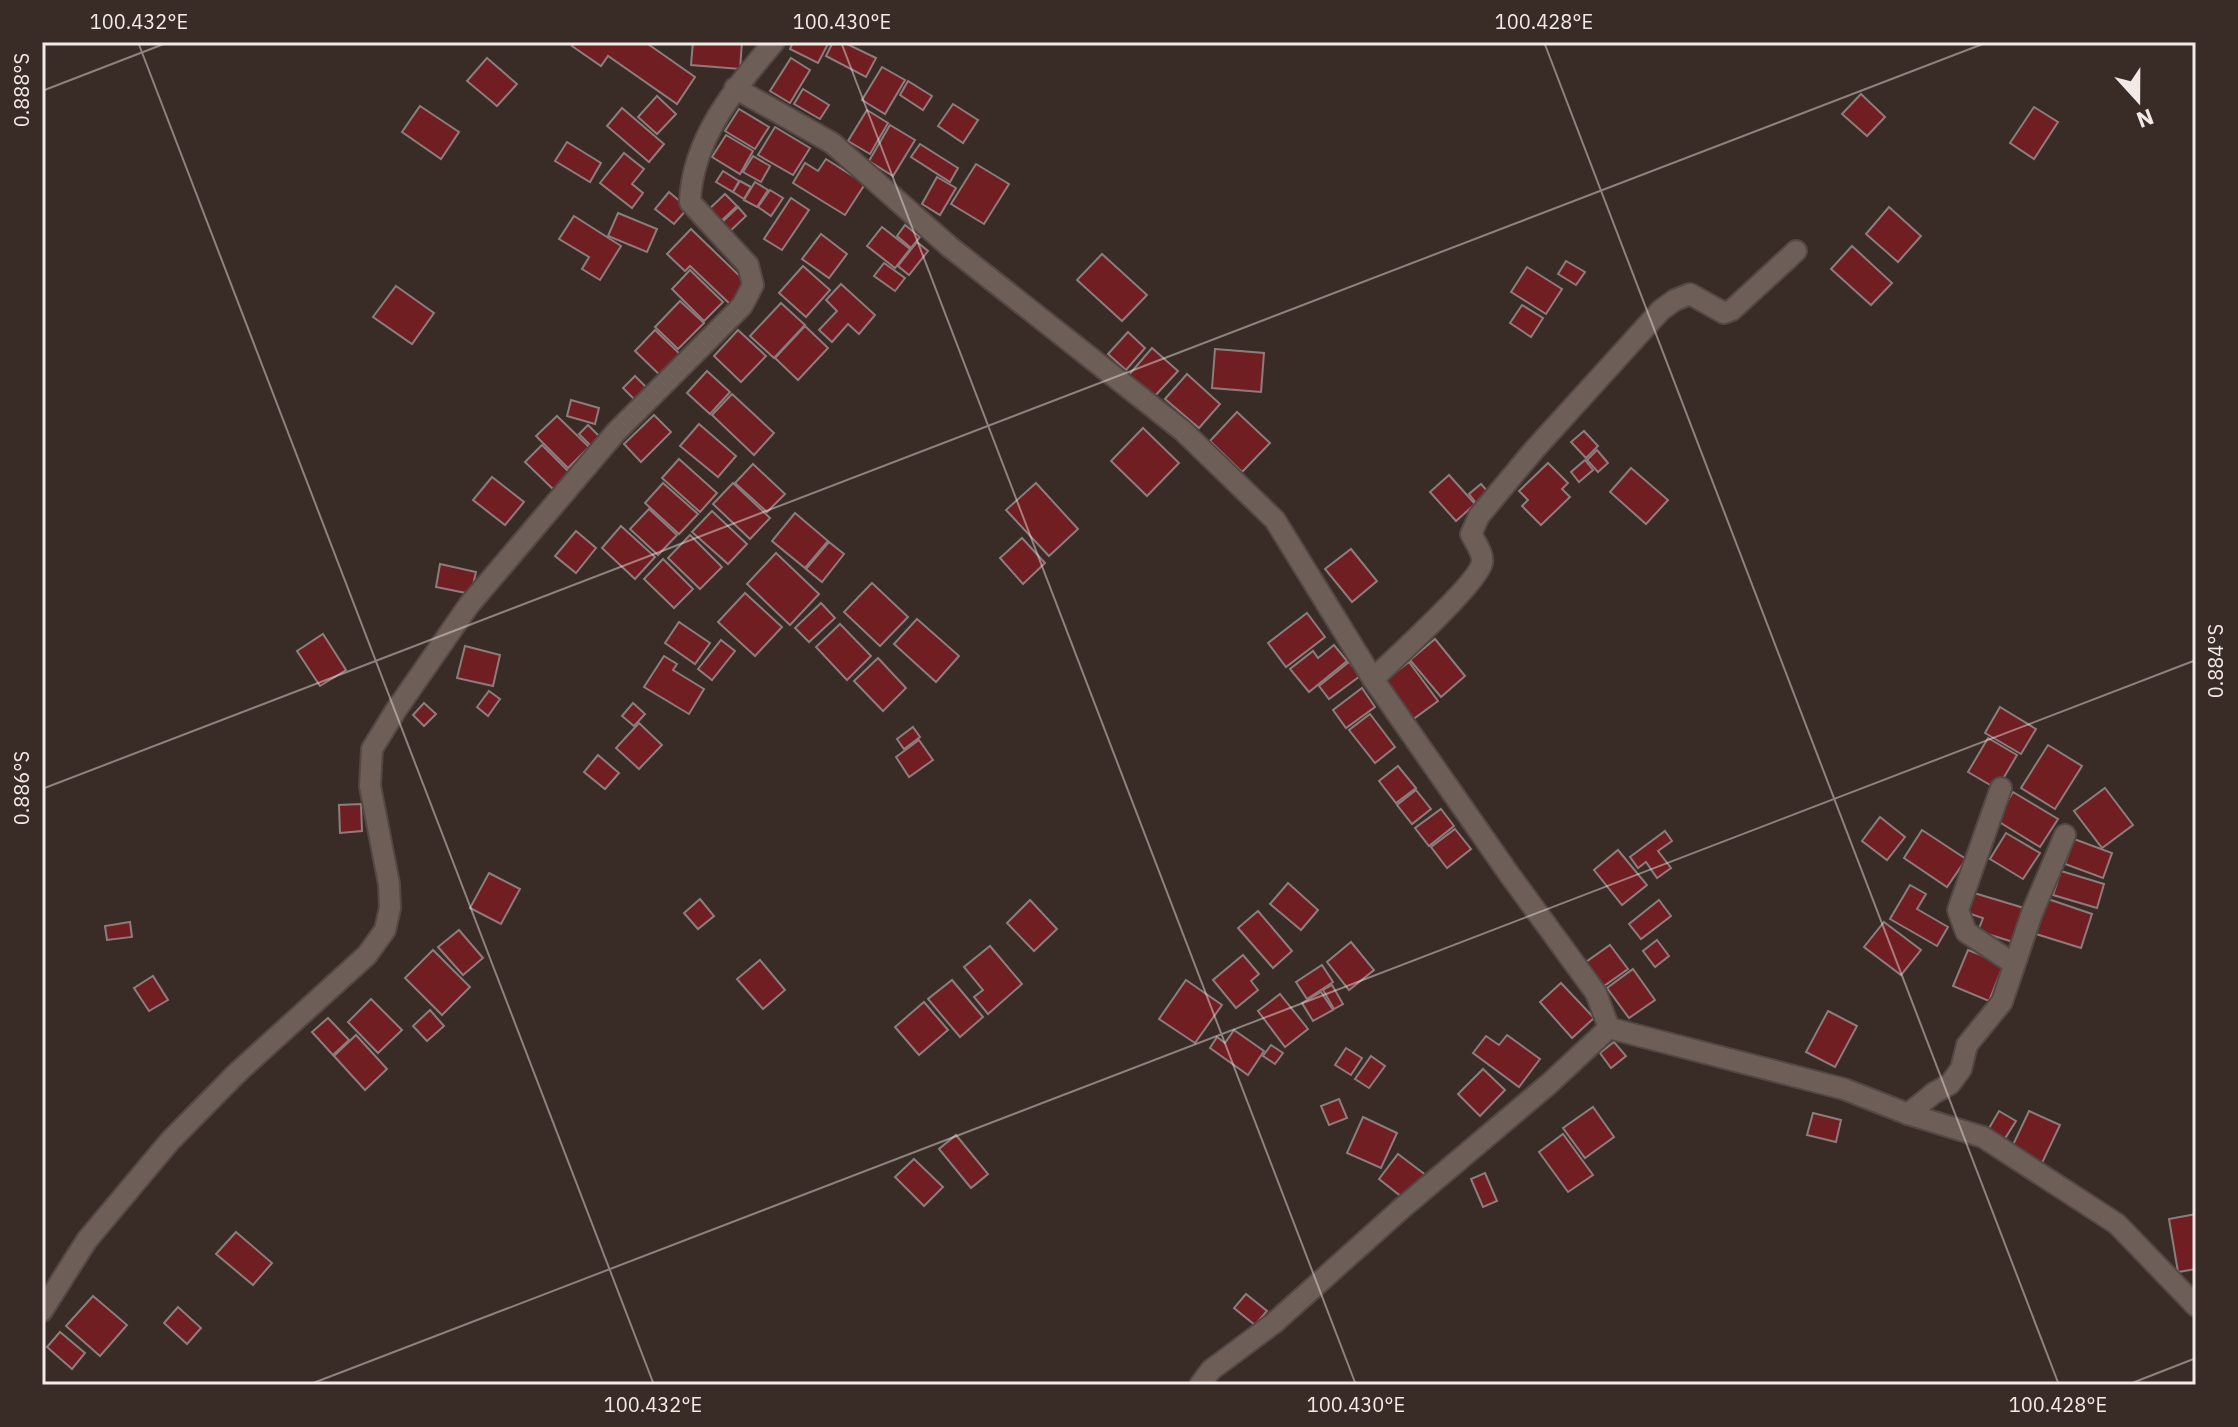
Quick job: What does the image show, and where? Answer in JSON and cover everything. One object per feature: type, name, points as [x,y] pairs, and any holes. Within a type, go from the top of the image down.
[{"type":"street","points":[[42,1311],[87,1240],[170,1141],[237,1073],[367,955],[385,930],[390,908],[389,884],[370,786],[372,749],[469,605],[616,432],[742,306],[753,285],[748,265],[690,202],[691,183],[701,148],[735,88],[774,42]]},
{"type":"street","points":[[735,88],[832,143],[950,247],[1182,430],[1275,520],[1373,679],[1596,993],[1609,1028]]},
{"type":"street","points":[[1373,679],[1421,635],[1475,576],[1482,563],[1471,534],[1479,516],[1534,450],[1661,310],[1690,294],[1724,313],[1732,310],[1796,251]]},
{"type":"street","points":[[2001,788],[1958,910],[1966,932],[2014,964]]},
{"type":"street","points":[[1908,1114],[1950,1084],[1961,1069],[1967,1045],[2002,1002],[2042,886],[2065,835]]},
{"type":"street","points":[[1609,1028],[1844,1089],[1908,1114],[1983,1137],[2117,1224],[2196,1306]]},
{"type":"street","points":[[1200,1385],[1211,1370],[1274,1323],[1401,1209],[1540,1092],[1609,1028]]},
{"type":"building","points":[[575,42],[645,42],[695,77],[677,104],[608,56],[601,66],[572,46]]},
{"type":"building","points":[[693,42],[742,42],[740,69],[691,65]]},
{"type":"building","points":[[793,42],[829,42],[818,63],[790,49]]},
{"type":"building","points":[[833,42],[843,42],[876,58],[866,77],[826,56]]},
{"type":"building","points":[[487,58],[517,84],[497,106],[467,81]]},
{"type":"building","points":[[791,58],[810,70],[790,103],[770,91]]},
{"type":"building","points":[[882,67],[905,80],[885,114],[862,100]]},
{"type":"building","points":[[908,81],[932,96],[923,110],[900,95]]},
{"type":"building","points":[[803,89],[829,105],[820,119],[794,104]]},
{"type":"building","points":[[1861,94],[1885,117],[1867,136],[1842,114]]},
{"type":"building","points":[[657,96],[676,114],[657,134],[638,117]]},
{"type":"building","points":[[953,104],[978,120],[963,143],[938,126]]},
{"type":"building","points":[[420,106],[459,132],[441,159],[402,132]]},
{"type":"building","points":[[2034,107],[2058,122],[2034,159],[2010,143]]},
{"type":"building","points":[[622,108],[664,144],[649,162],[607,126]]},
{"type":"building","points":[[739,109],[769,127],[755,149],[725,131]]},
{"type":"building","points":[[867,110],[888,123],[870,154],[848,141]]},
{"type":"building","points":[[890,125],[915,140],[893,176],[869,161]]},
{"type":"building","points":[[775,127],[810,148],[793,175],[758,155]]},
{"type":"building","points":[[726,135],[753,151],[740,174],[712,157]]},
{"type":"building","points":[[567,142],[601,163],[590,182],[555,161]]},
{"type":"building","points":[[920,144],[958,168],[950,182],[911,157]]},
{"type":"building","points":[[624,153],[644,169],[632,184],[643,193],[632,208],[600,183]]},
{"type":"building","points":[[753,156],[770,166],[761,182],[743,172]]},
{"type":"building","points":[[826,159],[865,184],[845,215],[793,183],[805,163],[818,171]]},
{"type":"building","points":[[976,164],[1009,184],[984,224],[951,204]]},
{"type":"building","points":[[723,171],[739,181],[733,192],[716,182]]},
{"type":"building","points":[[937,177],[956,188],[940,215],[922,204]]},
{"type":"building","points":[[740,181],[751,187],[744,199],[733,192]]},
{"type":"building","points":[[755,182],[768,190],[757,207],[744,200]]},
{"type":"building","points":[[770,190],[783,198],[771,216],[758,207]]},
{"type":"building","points":[[669,192],[688,208],[674,224],[655,209]]},
{"type":"building","points":[[725,194],[737,206],[718,224],[706,212]]},
{"type":"building","points":[[791,198],[809,210],[782,250],[764,239]]},
{"type":"building","points":[[738,207],[746,216],[727,234],[719,225]]},
{"type":"building","points":[[1889,207],[1921,236],[1898,262],[1866,234]]},
{"type":"building","points":[[618,213],[657,229],[647,252],[608,236]]},
{"type":"building","points":[[574,216],[621,246],[600,280],[582,269],[589,257],[559,239]]},
{"type":"building","points":[[905,225],[920,237],[911,248],[897,236]]},
{"type":"building","points":[[882,227],[910,249],[895,268],[867,246]]},
{"type":"building","points":[[691,229],[749,285],[730,304],[690,266],[685,271],[667,254]]},
{"type":"building","points":[[821,234],[847,254],[829,278],[802,259]]},
{"type":"building","points":[[917,242],[928,251],[909,275],[898,266]]},
{"type":"building","points":[[1852,246],[1892,283],[1871,305],[1831,269]]},
{"type":"building","points":[[1102,254],[1147,295],[1122,321],[1077,280]]},
{"type":"building","points":[[1566,261],[1585,272],[1576,285],[1558,274]]},
{"type":"building","points":[[884,263],[905,278],[895,291],[874,276]]},
{"type":"building","points":[[803,266],[830,290],[806,317],[779,293]]},
{"type":"building","points":[[1527,267],[1562,289],[1546,314],[1511,292]]},
{"type":"building","points":[[690,270],[723,302],[704,321],[672,289]]},
{"type":"building","points":[[841,284],[875,315],[859,334],[848,324],[832,342],[819,330],[837,311],[826,300]]},
{"type":"building","points":[[396,286],[434,313],[412,344],[373,317]]},
{"type":"building","points":[[680,301],[704,323],[678,349],[655,327]]},
{"type":"building","points":[[781,303],[805,325],[774,358],[750,336]]},
{"type":"building","points":[[1522,305],[1543,318],[1531,337],[1510,323]]},
{"type":"building","points":[[805,326],[828,348],[798,380],[775,358]]},
{"type":"building","points":[[655,330],[683,357],[663,378],[635,351]]},
{"type":"building","points":[[738,330],[766,356],[741,382],[714,356]]},
{"type":"building","points":[[1128,332],[1145,348],[1126,370],[1108,354]]},
{"type":"building","points":[[1152,348],[1178,371],[1152,399],[1127,377]]},
{"type":"building","points":[[1215,349],[1264,353],[1261,392],[1212,388]]},
{"type":"building","points":[[707,371],[730,392],[710,414],[687,393]]},
{"type":"building","points":[[1187,374],[1220,404],[1199,428],[1165,399]]},
{"type":"building","points":[[635,376],[650,391],[638,403],[623,388]]},
{"type":"building","points":[[732,394],[774,433],[754,455],[712,415]]},
{"type":"building","points":[[571,400],[599,408],[595,424],[567,416]]},
{"type":"building","points":[[1237,412],[1270,443],[1242,472],[1210,441]]},
{"type":"building","points":[[654,415],[671,432],[641,462],[624,444]]},
{"type":"building","points":[[557,416],[589,447],[568,468],[536,436]]},
{"type":"building","points":[[699,424],[736,456],[718,477],[680,446]]},
{"type":"building","points":[[588,425],[600,437],[591,446],[579,434]]},
{"type":"building","points":[[1143,428],[1179,463],[1147,496],[1111,461]]},
{"type":"building","points":[[1584,431],[1598,446],[1586,458],[1571,442]]},
{"type":"building","points":[[542,445],[571,474],[555,491],[525,462]]},
{"type":"building","points":[[1597,450],[1608,463],[1598,472],[1587,460]]},
{"type":"building","points":[[679,459],[717,493],[700,512],[662,478]]},
{"type":"building","points":[[1585,460],[1593,470],[1579,482],[1571,472]]},
{"type":"building","points":[[1548,463],[1568,483],[1562,489],[1570,497],[1541,525],[1522,506],[1528,500],[1519,491]]},
{"type":"building","points":[[753,464],[785,494],[767,512],[735,483]]},
{"type":"building","points":[[1631,468],[1668,500],[1646,524],[1610,492]]},
{"type":"building","points":[[1449,475],[1475,504],[1456,521],[1430,492]]},
{"type":"building","points":[[492,477],[524,502],[505,525],[473,500]]},
{"type":"building","points":[[663,483],[698,514],[679,534],[645,503]]},
{"type":"building","points":[[733,483],[770,518],[750,539],[713,504]]},
{"type":"building","points":[[1036,483],[1078,529],[1049,556],[1006,510]]},
{"type":"building","points":[[1481,484],[1489,493],[1476,503],[1469,494]]},
{"type":"building","points":[[649,509],[677,535],[658,555],[630,529]]},
{"type":"building","points":[[712,511],[747,544],[728,564],[692,532]]},
{"type":"building","points":[[795,513],[828,541],[805,568],[772,541]]},
{"type":"building","points":[[621,526],[655,557],[635,579],[602,548]]},
{"type":"building","points":[[576,531],[596,548],[576,573],[555,556]]},
{"type":"building","points":[[690,535],[722,567],[700,589],[668,558]]},
{"type":"building","points":[[1022,538],[1045,563],[1023,584],[1000,558]]},
{"type":"building","points":[[829,542],[844,554],[822,582],[806,569]]},
{"type":"building","points":[[1351,549],[1377,581],[1352,602],[1325,569]]},
{"type":"building","points":[[776,553],[819,594],[790,625],[747,584]]},
{"type":"building","points":[[663,559],[693,589],[674,608],[644,579]]},
{"type":"building","points":[[440,564],[476,572],[471,594],[436,587]]},
{"type":"building","points":[[872,583],[908,617],[880,646],[844,612]]},
{"type":"building","points":[[745,593],[782,627],[755,656],[718,622]]},
{"type":"building","points":[[821,603],[835,618],[809,642],[795,628]]},
{"type":"building","points":[[1307,613],[1325,637],[1286,667],[1268,643]]},
{"type":"building","points":[[917,619],[959,656],[936,682],[894,644]]},
{"type":"building","points":[[679,622],[710,643],[695,664],[665,643]]},
{"type":"building","points":[[840,624],[871,656],[847,680],[816,647]]},
{"type":"building","points":[[323,634],[346,670],[320,686],[297,651]]},
{"type":"building","points":[[1435,639],[1465,676],[1441,697],[1410,660]]},
{"type":"building","points":[[721,640],[735,651],[712,680],[698,669]]},
{"type":"building","points":[[1334,645],[1347,661],[1309,692],[1290,669],[1313,651],[1318,658]]},
{"type":"building","points":[[465,646],[500,655],[493,686],[457,678]]},
{"type":"building","points":[[664,656],[677,664],[673,670],[704,689],[689,714],[644,687]]},
{"type":"building","points":[[878,658],[906,688],[883,711],[854,681]]},
{"type":"building","points":[[1349,662],[1360,676],[1329,699],[1319,686]]},
{"type":"building","points":[[1409,662],[1438,701],[1412,720],[1383,682]]},
{"type":"building","points":[[1362,688],[1375,707],[1346,728],[1333,710]]},
{"type":"building","points":[[489,691],[500,699],[488,716],[477,707]]},
{"type":"building","points":[[424,703],[436,714],[424,726],[413,715]]},
{"type":"building","points":[[633,703],[645,714],[634,726],[622,716]]},
{"type":"building","points":[[2000,707],[2036,729],[2021,754],[1985,733]]},
{"type":"building","points":[[1370,714],[1395,747],[1375,763],[1349,730]]},
{"type":"building","points":[[639,723],[662,745],[639,769],[616,748]]},
{"type":"building","points":[[913,727],[920,737],[904,749],[897,739]]},
{"type":"building","points":[[1988,738],[2017,755],[1997,789],[1968,772]]},
{"type":"building","points":[[919,740],[933,760],[909,777],[896,757]]},
{"type":"building","points":[[2048,745],[2082,766],[2055,809],[2021,788]]},
{"type":"building","points":[[598,755],[619,773],[605,789],[584,772]]},
{"type":"building","points":[[1398,766],[1416,788],[1396,803],[1379,781]]},
{"type":"building","points":[[2105,788],[2133,825],[2102,848],[2074,811]]},
{"type":"building","points":[[1416,790],[1431,809],[1412,824],[1397,805]]},
{"type":"building","points":[[2013,792],[2058,819],[2040,847],[1996,820]]},
{"type":"building","points":[[361,804],[362,831],[340,833],[339,805]]},
{"type":"building","points":[[1441,809],[1454,826],[1429,846],[1415,828]]},
{"type":"building","points":[[1880,817],[1905,837],[1887,860],[1862,841]]},
{"type":"building","points":[[1455,829],[1471,849],[1447,868],[1431,847]]},
{"type":"building","points":[[1922,830],[1966,859],[1947,887],[1904,858]]},
{"type":"building","points":[[1665,831],[1672,841],[1658,851],[1671,868],[1657,878],[1646,862],[1638,868],[1630,857]]},
{"type":"building","points":[[2006,833],[2040,853],[2023,879],[1990,859]]},
{"type":"building","points":[[2074,839],[2112,853],[2103,878],[2065,864]]},
{"type":"building","points":[[1618,850],[1647,885],[1622,905],[1594,870]]},
{"type":"building","points":[[2061,871],[2104,884],[2097,908],[2053,895]]},
{"type":"building","points":[[489,873],[520,889],[501,924],[470,908]]},
{"type":"building","points":[[1288,883],[1318,910],[1301,930],[1270,904]]},
{"type":"building","points":[[1910,885],[1926,894],[1917,909],[1948,927],[1937,946],[1890,919]]},
{"type":"building","points":[[1974,893],[2024,908],[2013,942],[1978,931],[1983,918],[1968,913]]},
{"type":"building","points":[[700,899],[714,916],[698,929],[684,913]]},
{"type":"building","points":[[2048,899],[2092,914],[2081,948],[2036,934]]},
{"type":"building","points":[[1030,900],[1057,929],[1034,951],[1007,923]]},
{"type":"building","points":[[1659,900],[1671,916],[1641,939],[1629,924]]},
{"type":"building","points":[[1258,911],[1292,951],[1273,968],[1238,928]]},
{"type":"building","points":[[130,922],[132,937],[107,940],[105,926]]},
{"type":"building","points":[[1884,922],[1921,950],[1901,975],[1864,947]]},
{"type":"building","points":[[459,930],[483,958],[463,975],[438,947]]},
{"type":"building","points":[[1657,940],[1669,956],[1655,967],[1643,951]]},
{"type":"building","points":[[1351,942],[1374,970],[1349,990],[1327,962]]},
{"type":"building","points":[[1610,945],[1628,969],[1601,988],[1583,964]]},
{"type":"building","points":[[990,946],[1022,984],[988,1014],[974,997],[983,990],[964,967]]},
{"type":"building","points":[[433,950],[470,987],[442,1015],[405,978]]},
{"type":"building","points":[[1968,950],[2004,964],[1989,1001],[1953,986]]},
{"type":"building","points":[[1243,955],[1259,974],[1251,981],[1258,990],[1236,1008],[1213,980]]},
{"type":"building","points":[[760,960],[785,990],[763,1009],[737,979]]},
{"type":"building","points":[[1322,965],[1333,982],[1307,999],[1296,982]]},
{"type":"building","points":[[1633,969],[1655,1000],[1629,1018],[1607,988]]},
{"type":"building","points":[[153,976],[168,1000],[149,1011],[134,988]]},
{"type":"building","points":[[952,980],[983,1017],[960,1037],[928,999]]},
{"type":"building","points":[[1186,980],[1222,1005],[1195,1043],[1159,1019]]},
{"type":"building","points":[[1561,983],[1594,1018],[1572,1038],[1540,1002]]},
{"type":"building","points":[[1332,985],[1343,1004],[1334,1009],[1323,990]]},
{"type":"building","points":[[1321,992],[1333,1010],[1313,1021],[1302,1003]]},
{"type":"building","points":[[1280,994],[1308,1029],[1285,1047],[1258,1011]]},
{"type":"building","points":[[371,999],[402,1030],[378,1053],[348,1022]]},
{"type":"building","points":[[924,1002],[948,1030],[919,1055],[895,1027]]},
{"type":"building","points":[[430,1010],[444,1026],[427,1041],[413,1026]]},
{"type":"building","points":[[1828,1011],[1857,1026],[1835,1067],[1806,1052]]},
{"type":"building","points":[[328,1018],[349,1040],[333,1055],[312,1032]]},
{"type":"building","points":[[1234,1030],[1264,1051],[1248,1075],[1210,1048],[1217,1037],[1225,1043]]},
{"type":"building","points":[[356,1035],[387,1069],[365,1090],[334,1056]]},
{"type":"building","points":[[1507,1035],[1540,1059],[1519,1087],[1473,1053],[1486,1036],[1499,1045]]},
{"type":"building","points":[[1614,1042],[1626,1056],[1611,1068],[1600,1053]]},
{"type":"building","points":[[1271,1045],[1283,1053],[1275,1064],[1263,1056]]},
{"type":"building","points":[[1346,1048],[1362,1058],[1351,1075],[1335,1065]]},
{"type":"building","points":[[1371,1056],[1385,1066],[1369,1088],[1355,1079]]},
{"type":"building","points":[[1483,1069],[1505,1090],[1480,1116],[1458,1094]]},
{"type":"building","points":[[1339,1099],[1347,1118],[1329,1125],[1321,1106]]},
{"type":"building","points":[[1593,1107],[1614,1137],[1585,1158],[1563,1128]]},
{"type":"building","points":[[1999,1111],[2016,1121],[2004,1140],[1988,1130]]},
{"type":"building","points":[[2029,1111],[2060,1125],[2042,1163],[2011,1149]]},
{"type":"building","points":[[1813,1113],[1841,1120],[1836,1142],[1807,1135]]},
{"type":"building","points":[[1363,1117],[1397,1133],[1381,1168],[1347,1153]]},
{"type":"building","points":[[1563,1134],[1593,1175],[1568,1192],[1539,1152]]},
{"type":"building","points":[[956,1135],[988,1174],[971,1188],[939,1149]]},
{"type":"building","points":[[1398,1154],[1427,1176],[1407,1201],[1379,1179]]},
{"type":"building","points":[[914,1159],[943,1187],[924,1206],[895,1177]]},
{"type":"building","points":[[1485,1173],[1497,1201],[1483,1207],[1471,1179]]},
{"type":"building","points":[[2196,1214],[2196,1269],[2178,1272],[2169,1219]]},
{"type":"building","points":[[236,1232],[272,1263],[253,1285],[216,1254]]},
{"type":"building","points":[[1246,1294],[1267,1311],[1255,1325],[1234,1308]]},
{"type":"building","points":[[93,1296],[127,1325],[100,1356],[66,1326]]},
{"type":"building","points":[[178,1307],[201,1328],[187,1344],[164,1323]]},
{"type":"building","points":[[60,1332],[85,1353],[72,1369],[47,1347]]}]
